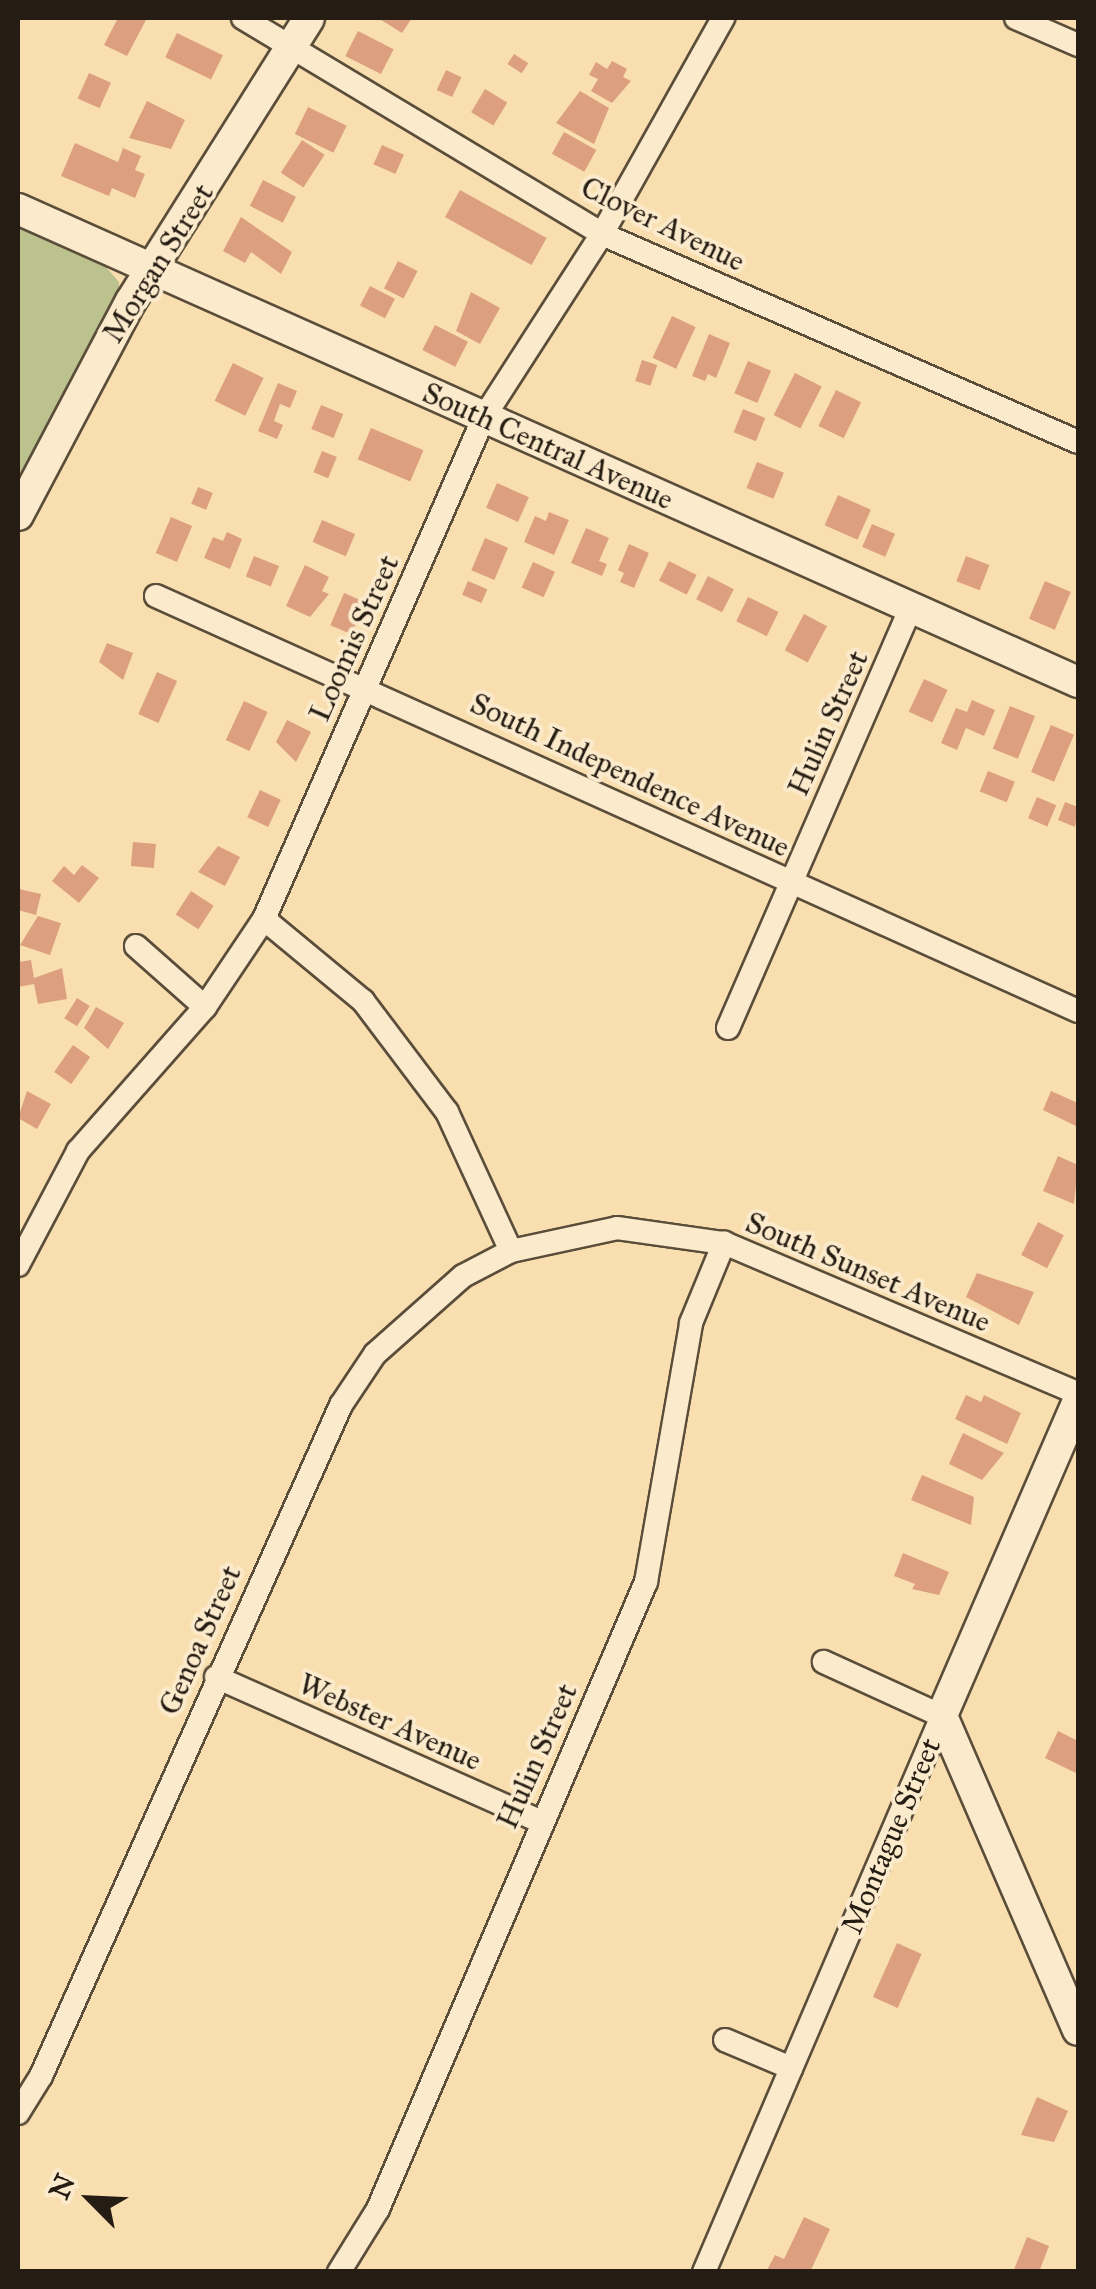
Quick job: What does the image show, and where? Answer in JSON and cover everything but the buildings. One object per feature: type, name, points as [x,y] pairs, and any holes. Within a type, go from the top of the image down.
[{"type":"main road","name":"Morgan Street","points":[[18,515],[152,270],[309,18]]},
{"type":"main road","name":"South Central Avenue","points":[[18,209],[1078,682]]},
{"type":"main road","name":"Montague Street","points":[[942,1716],[1078,1400]]},
{"type":"main road","points":[[942,1716],[1078,2030]]},
{"type":"street","name":"Clover Avenue","points":[[243,18],[602,234],[1078,442]]},
{"type":"street","name":"Loomis Street","points":[[18,1266],[78,1151],[205,1007],[264,919],[484,417],[602,234],[722,18]]},
{"type":"street","points":[[1016,18],[1078,45]]},
{"type":"street","name":"South Independence Avenue","points":[[156,596],[366,686],[1078,1011]]},
{"type":"street","name":"Hulin Street","points":[[728,1028],[912,608]]},
{"type":"street","points":[[264,919],[363,1001],[447,1112],[511,1251]]},
{"type":"street","points":[[136,946],[205,1007]]},
{"type":"street","name":"South Sunset Avenue","points":[[511,1251],[617,1228],[724,1243],[1078,1393]]},
{"type":"street","name":"Hulin Street","points":[[338,2272],[378,2209],[540,1821],[646,1582],[691,1323],[724,1243]]},
{"type":"street","name":"Genoa Street","points":[[18,2112],[40,2076],[341,1405],[375,1354],[449,1286],[511,1251]]},
{"type":"street","points":[[824,1662],[942,1716]]},
{"type":"street","name":"Webster Avenue","points":[[216,1677],[540,1821]]},
{"type":"street","name":"Montague Street","points":[[704,2272],[942,1716]]},
{"type":"street","points":[[725,2040],[791,2068]]},
{"type":"green space","points":[[18,227],[105,266],[119,282],[120,304],[18,496]]}]
